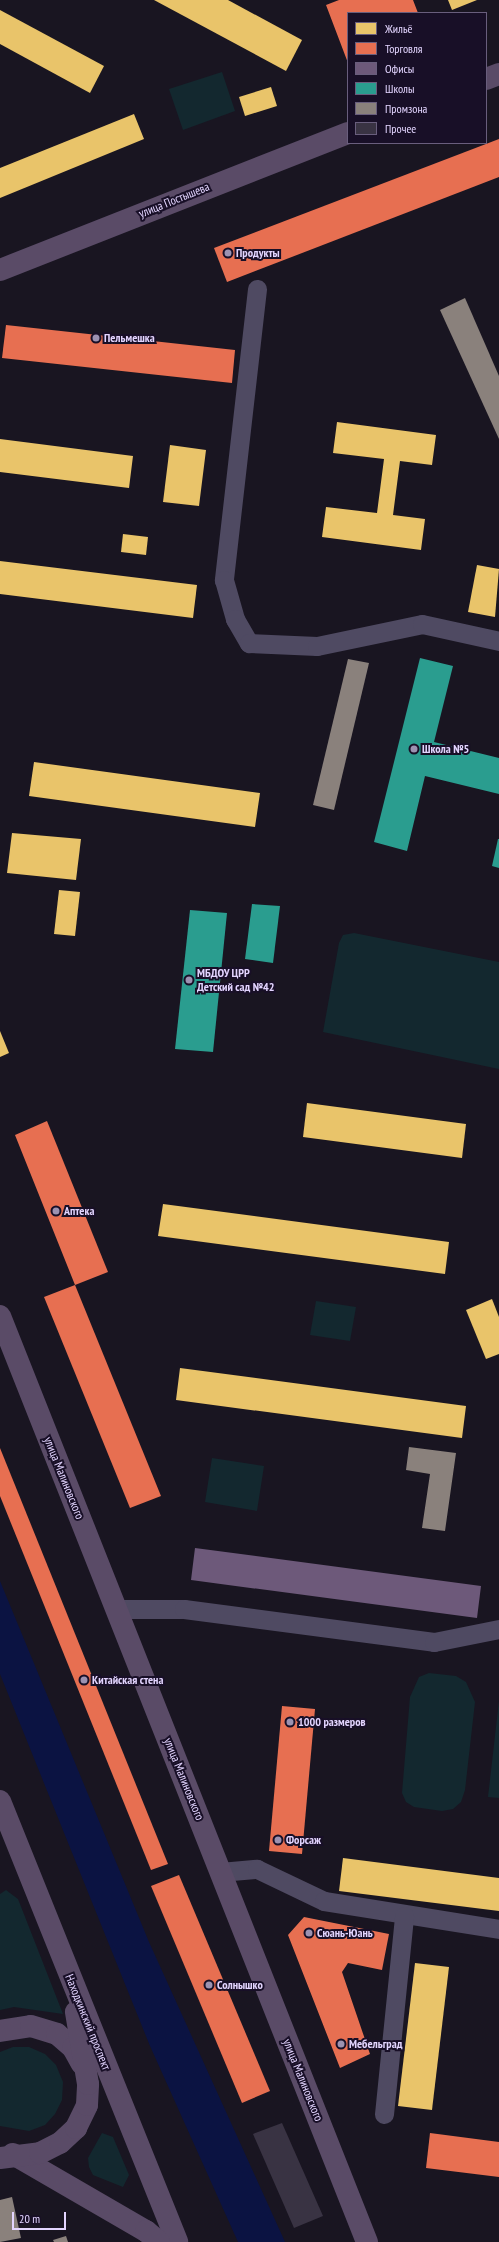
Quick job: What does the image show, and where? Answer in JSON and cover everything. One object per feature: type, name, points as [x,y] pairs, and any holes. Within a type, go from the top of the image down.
[{"type":"main road","points":[[487,79],[499,74]]},
{"type":"main road","name":"улица Постышева","points":[[0,270],[347,132]]},
{"type":"main road","name":"улица Малиновского","points":[[0,1316],[367,2242]]},
{"type":"main road","name":"Находкинский проспект","points":[[0,1801],[177,2242]]},
{"type":"main road","points":[[4,2152],[40,2153],[60,2143],[76,2128],[87,2105],[88,2084],[83,2065],[76,2013],[60,1951]]},
{"type":"main road","points":[[0,2031],[32,2026],[57,2034],[73,2048],[151,2177]]},
{"type":"main road","points":[[4,2152],[146,2231],[159,2242]]},
{"type":"street","points":[[257,289],[224,580],[235,619],[249,643],[317,646],[422,624],[499,642]]},
{"type":"street","points":[[116,1609],[184,1609],[434,1642],[499,1629]]},
{"type":"street","points":[[220,1872],[257,1870],[324,1901],[404,1916],[499,1929]]},
{"type":"street","points":[[384,2114],[404,1916]]},
{"type":"shaded area","points":[[222,72],[235,111],[183,130],[169,89]]},
{"type":"shaded area","points":[[354,933],[499,962],[499,1069],[323,1032],[339,943],[343,935]]},
{"type":"shaded area","points":[[316,1301],[356,1307],[350,1341],[310,1335]]},
{"type":"shaded area","points":[[212,1458],[264,1466],[257,1511],[205,1502]]},
{"type":"shaded area","points":[[0,1581],[149,1942],[285,2242],[238,2242],[150,2046],[0,1674]]},
{"type":"shaded area","points":[[429,1673],[456,1676],[466,1682],[475,1702],[465,1790],[461,1802],[453,1809],[442,1811],[414,1807],[406,1802],[402,1793],[410,1697],[419,1677]]},
{"type":"shaded area","points":[[499,1701],[499,1798],[488,1797]]},
{"type":"shaded area","points":[[6,1890],[18,1899],[63,2014],[14,2007],[0,2010],[0,1894]]},
{"type":"shaded area","points":[[13,2047],[29,2047],[45,2054],[56,2065],[63,2082],[62,2100],[55,2114],[45,2125],[29,2131],[0,2126],[0,2052]]},
{"type":"shaded area","points":[[102,2133],[113,2137],[129,2175],[123,2187],[93,2175],[89,2167],[88,2158]]},
{"type":"building: Жильё","points":[[154,0],[228,0],[302,40],[286,71]]},
{"type":"building: Жильё","points":[[448,0],[477,0],[452,10]]},
{"type":"building: Жильё","points":[[0,10],[104,66],[90,93],[0,44]]},
{"type":"building: Жильё","points":[[271,87],[277,106],[245,116],[239,97]]},
{"type":"building: Жильё","points":[[134,114],[144,139],[0,198],[0,168]]},
{"type":"building: Жильё","points":[[337,422],[436,435],[432,465],[400,461],[393,515],[425,519],[421,550],[322,537],[326,507],[377,513],[384,459],[333,453]]},
{"type":"building: Жильё","points":[[0,439],[133,456],[129,488],[0,472]]},
{"type":"building: Жильё","points":[[170,445],[206,450],[199,506],[163,502]]},
{"type":"building: Жильё","points":[[123,534],[148,537],[146,555],[121,552]]},
{"type":"building: Жильё","points":[[0,561],[197,585],[193,618],[0,594]]},
{"type":"building: Жильё","points":[[477,565],[499,569],[495,617],[468,612]]},
{"type":"building: Жильё","points":[[34,762],[260,793],[255,827],[29,796]]},
{"type":"building: Жильё","points":[[12,833],[81,839],[76,880],[7,873]]},
{"type":"building: Жильё","points":[[59,890],[80,892],[75,936],[54,934]]},
{"type":"building: Жильё","points":[[0,1031],[9,1053],[0,1057]]},
{"type":"building: Жильё","points":[[307,1103],[466,1124],[462,1158],[303,1137]]},
{"type":"building: Жильё","points":[[163,1204],[449,1242],[445,1274],[158,1236]]},
{"type":"building: Жильё","points":[[492,1299],[499,1317],[499,1354],[486,1359],[466,1310]]},
{"type":"building: Жильё","points":[[180,1368],[466,1406],[462,1438],[176,1400]]},
{"type":"building: Жильё","points":[[343,1858],[499,1878],[499,1911],[339,1891]]},
{"type":"building: Жильё","points":[[415,1963],[449,1967],[432,2110],[398,2106]]},
{"type":"building: Торговля","points":[[339,0],[413,0],[418,12],[347,12],[347,60],[326,5]]},
{"type":"building: Торговля","points":[[499,139],[499,177],[227,282],[214,248]]},
{"type":"building: Торговля","points":[[6,325],[235,350],[232,383],[2,358]]},
{"type":"building: Торговля","points":[[47,1121],[108,1272],[75,1285],[15,1135]]},
{"type":"building: Торговля","points":[[75,1285],[161,1496],[130,1508],[44,1297]]},
{"type":"building: Торговля","name":"Китайская стена","points":[[0,1448],[168,1864],[151,1870],[0,1496]]},
{"type":"building: Торговля","points":[[282,1706],[315,1709],[302,1854],[269,1851]]},
{"type":"building: Торговля","points":[[179,1875],[270,2091],[242,2103],[151,1886]]},
{"type":"building: Торговля","points":[[304,1917],[389,1934],[382,1970],[348,1963],[342,1972],[370,2054],[340,2068],[288,1935]]},
{"type":"building: Торговля","points":[[430,2133],[499,2142],[499,2177],[426,2168]]},
{"type":"building: Офисы","points":[[195,1548],[481,1586],[477,1618],[191,1580]]},
{"type":"building: Школы","points":[[420,658],[453,666],[434,742],[499,758],[499,794],[425,776],[407,851],[374,842]]},
{"type":"building: Школы","points":[[499,839],[499,868],[492,866]]},
{"type":"building: Школы","points":[[252,904],[280,906],[273,963],[245,959]]},
{"type":"building: Школы","points":[[190,910],[227,913],[213,1052],[175,1049]]},
{"type":"building: Промзона","points":[[465,298],[499,376],[499,439],[440,310]]},
{"type":"building: Промзона","points":[[348,659],[369,663],[334,810],[313,805]]},
{"type":"building: Промзона","points":[[409,1447],[456,1453],[445,1531],[422,1528],[430,1474],[406,1470]]},
{"type":"building: Промзона","points":[[12,2197],[21,2238],[0,2242],[0,2200]]},
{"type":"building: Промзона","points":[[66,2236],[68,2242],[54,2242],[53,2240]]},
{"type":"building: Прочее","points":[[282,2123],[323,2216],[294,2228],[253,2134]]},
{"type":"place","name":"Продукты","points":[[228,253]]},
{"type":"place","name":"Пельмешка","points":[[96,338]]},
{"type":"place","name":"Школа №5","points":[[414,749]]},
{"type":"place","name":"МБДОУ ЦРР Детский сад №42","points":[[189,980]]},
{"type":"place","name":"Аптека","points":[[56,1211]]},
{"type":"place","name":"Китайская стена","points":[[84,1680]]},
{"type":"place","name":"1000 размеров","points":[[290,1722]]},
{"type":"place","name":"Форсаж","points":[[278,1840]]},
{"type":"place","name":"Сюань-Юань","points":[[309,1933]]},
{"type":"place","name":"Солнышко","points":[[209,1985]]},
{"type":"place","name":"Мебельград","points":[[341,2044]]}]
